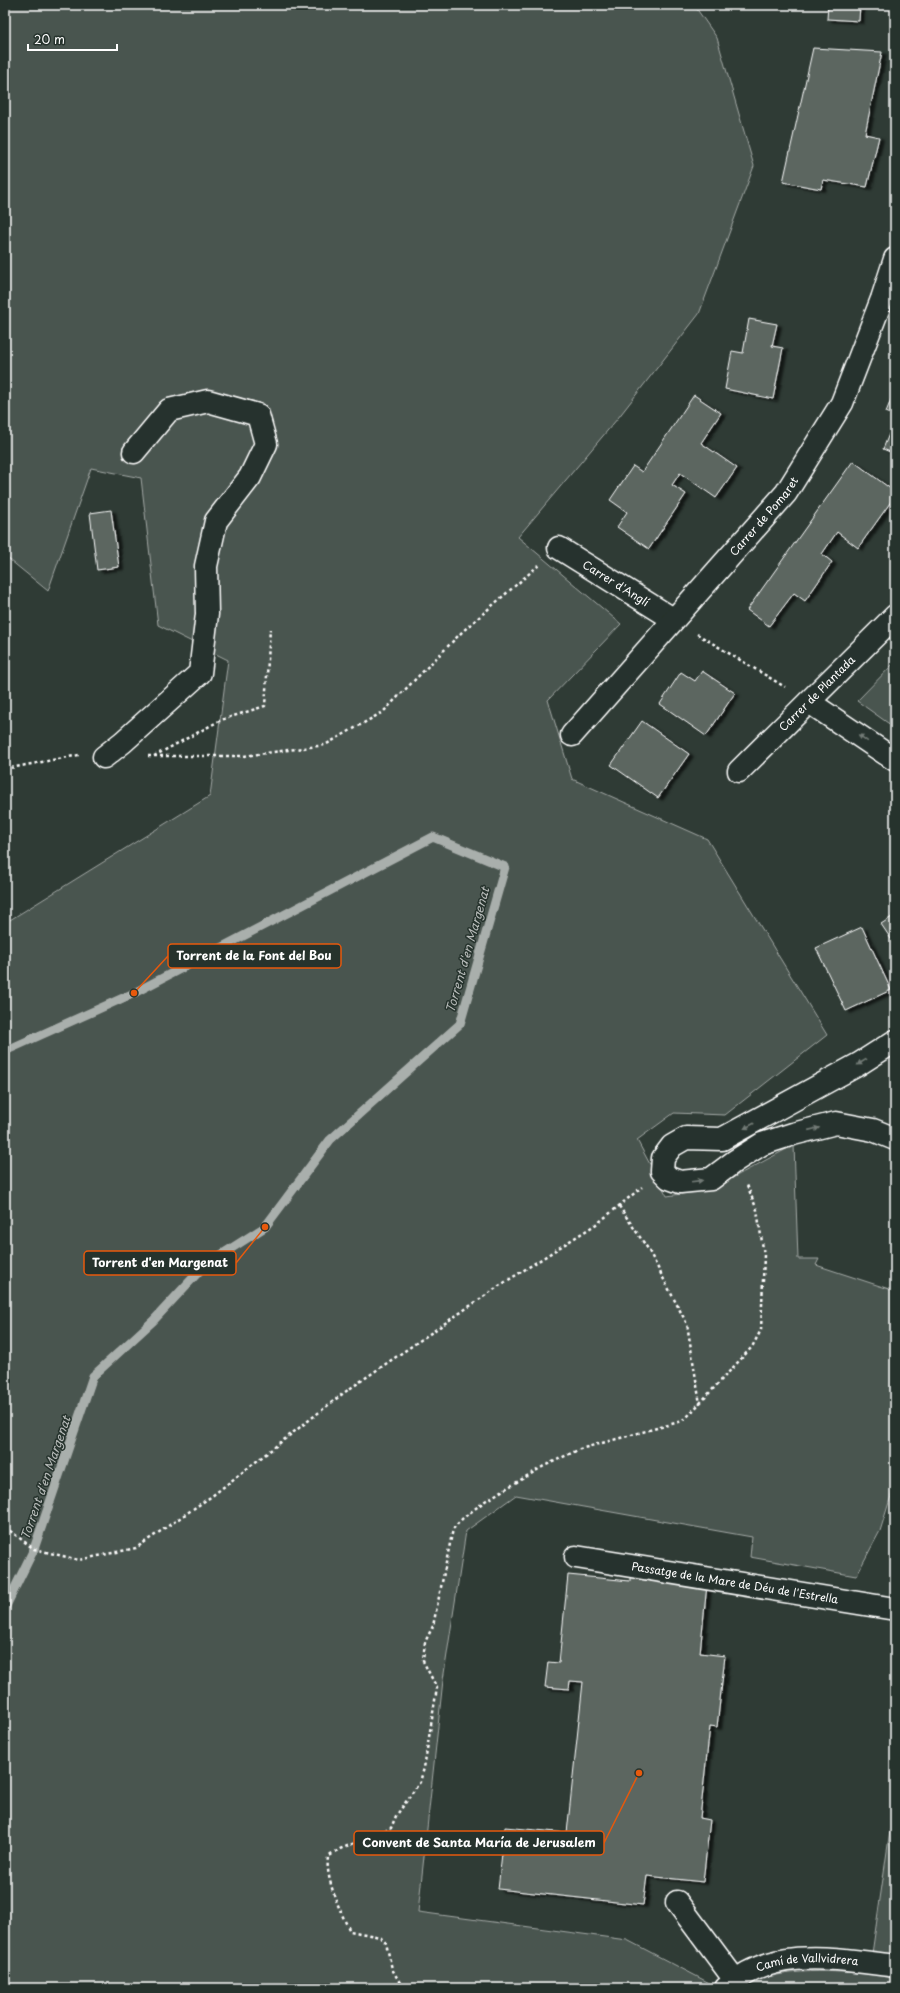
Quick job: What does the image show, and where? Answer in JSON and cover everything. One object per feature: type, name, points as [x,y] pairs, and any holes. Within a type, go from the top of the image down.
[{"type":"street","name":"Carrer de Pomaret","points":[[572,735],[786,493],[842,403],[882,299],[895,259]]},
{"type":"street","points":[[104,757],[123,742],[200,673],[208,614],[206,566],[216,521],[250,477],[266,444],[258,415],[208,401],[169,410],[134,452]]},
{"type":"street","name":"Carrer d'Anglí","points":[[559,548],[673,619]]},
{"type":"street","name":"Carrer de Plantada","points":[[739,771],[895,616]]},
{"type":"street","points":[[809,702],[895,760]]},
{"type":"street","points":[[895,1041],[859,1064],[722,1139],[686,1138],[672,1146],[663,1158],[662,1171],[669,1178],[680,1182],[711,1179],[735,1161],[762,1144],[793,1134],[836,1124],[873,1130],[895,1139]]},
{"type":"street","name":"Passatge de la Mare de Déu de l'Estrella","points":[[576,1556],[895,1609]]},
{"type":"street","points":[[677,1902],[730,1984]]},
{"type":"street","name":"Camí de Vallvidrera","points":[[730,1984],[760,1966],[780,1960],[824,1958],[895,1966]]},
{"type":"path","points":[[146,756],[244,756],[324,745],[383,712],[463,631],[559,548]]},
{"type":"path","points":[[153,756],[221,720],[265,706],[270,629]]},
{"type":"path","points":[[693,631],[788,689]]},
{"type":"path","points":[[5,769],[81,755],[104,757]]},
{"type":"path","points":[[5,1527],[34,1549],[79,1560],[136,1548],[212,1496],[345,1392],[499,1286],[598,1223],[662,1171]]},
{"type":"path","points":[[403,1988],[392,1969],[386,1943],[380,1937],[350,1931],[343,1917],[327,1868],[328,1857],[340,1848],[391,1828],[404,1804],[420,1782],[424,1768],[437,1688],[423,1661],[424,1642],[433,1626],[453,1529],[462,1518],[485,1501],[544,1466],[580,1449],[679,1422],[687,1417],[700,1404],[752,1347],[762,1330],[764,1255],[757,1210],[744,1178]]},
{"type":"path","points":[[619,1206],[648,1248],[687,1324],[700,1404]]},
{"type":"shaded area","points":[[5,5],[694,5],[717,38],[754,166],[699,314],[618,418],[518,537],[621,624],[548,700],[572,779],[707,839],[827,1035],[725,1115],[674,1113],[637,1140],[667,1196],[710,1190],[794,1145],[798,1259],[819,1259],[816,1265],[895,1291],[895,1483],[880,1531],[856,1576],[750,1557],[752,1537],[516,1495],[466,1531],[443,1680],[418,1912],[627,1940],[719,1988],[5,1988],[5,923],[210,796],[228,660],[158,625],[141,478],[91,468],[48,591],[5,556]]},
{"type":"shaded area","points":[[895,662],[895,728],[857,701]]},
{"type":"shaded area","points":[[895,1797],[895,1988],[736,1988],[752,1981],[801,1972],[818,1971],[869,1974]]},
{"type":"building","points":[[828,5],[860,5],[859,21],[827,19]]},
{"type":"building","points":[[813,48],[882,52],[865,134],[879,137],[867,187],[823,180],[821,189],[783,182]]},
{"type":"building","points":[[749,319],[777,324],[772,346],[783,348],[773,399],[725,389],[732,351],[743,353]]},
{"type":"building","points":[[895,390],[895,416],[886,412]]},
{"type":"building","points":[[694,395],[721,413],[701,443],[737,468],[716,498],[680,473],[672,485],[686,494],[649,549],[617,527],[627,512],[610,500],[633,466],[642,472]]},
{"type":"building","points":[[895,419],[895,454],[883,449]]},
{"type":"building","points":[[853,461],[895,492],[895,496],[858,548],[837,532],[822,554],[832,562],[805,601],[794,593],[769,626],[747,610]]},
{"type":"building","points":[[111,510],[119,567],[97,570],[90,513]]},
{"type":"building","points":[[702,671],[735,693],[706,736],[660,704],[681,672],[695,681]]},
{"type":"building","points":[[642,721],[689,754],[658,798],[611,765]]},
{"type":"building","points":[[895,915],[895,945],[881,924]]},
{"type":"building","points":[[862,927],[891,990],[846,1011],[816,948]]},
{"type":"building","points":[[568,1575],[630,1581],[630,1576],[707,1585],[700,1653],[725,1656],[717,1727],[710,1726],[700,1818],[710,1820],[703,1882],[647,1876],[643,1905],[498,1889],[505,1827],[567,1833],[583,1682],[570,1681],[569,1689],[545,1687],[548,1662],[559,1663]]},
{"type":"waterway","name":"Torrent d'en Margenat","points":[[5,1051],[134,993],[433,837],[505,867],[460,1024],[330,1140],[265,1227],[205,1265],[153,1321],[93,1376],[34,1549],[5,1608]]},
{"type":"place","name":"Torrent de la Font del Bou","points":[[134,993]]},
{"type":"place","name":"Torrent d'en Margenat","points":[[265,1227]]},
{"type":"place","name":"Convent de Santa María de Jerusalem","points":[[639,1773]]}]
